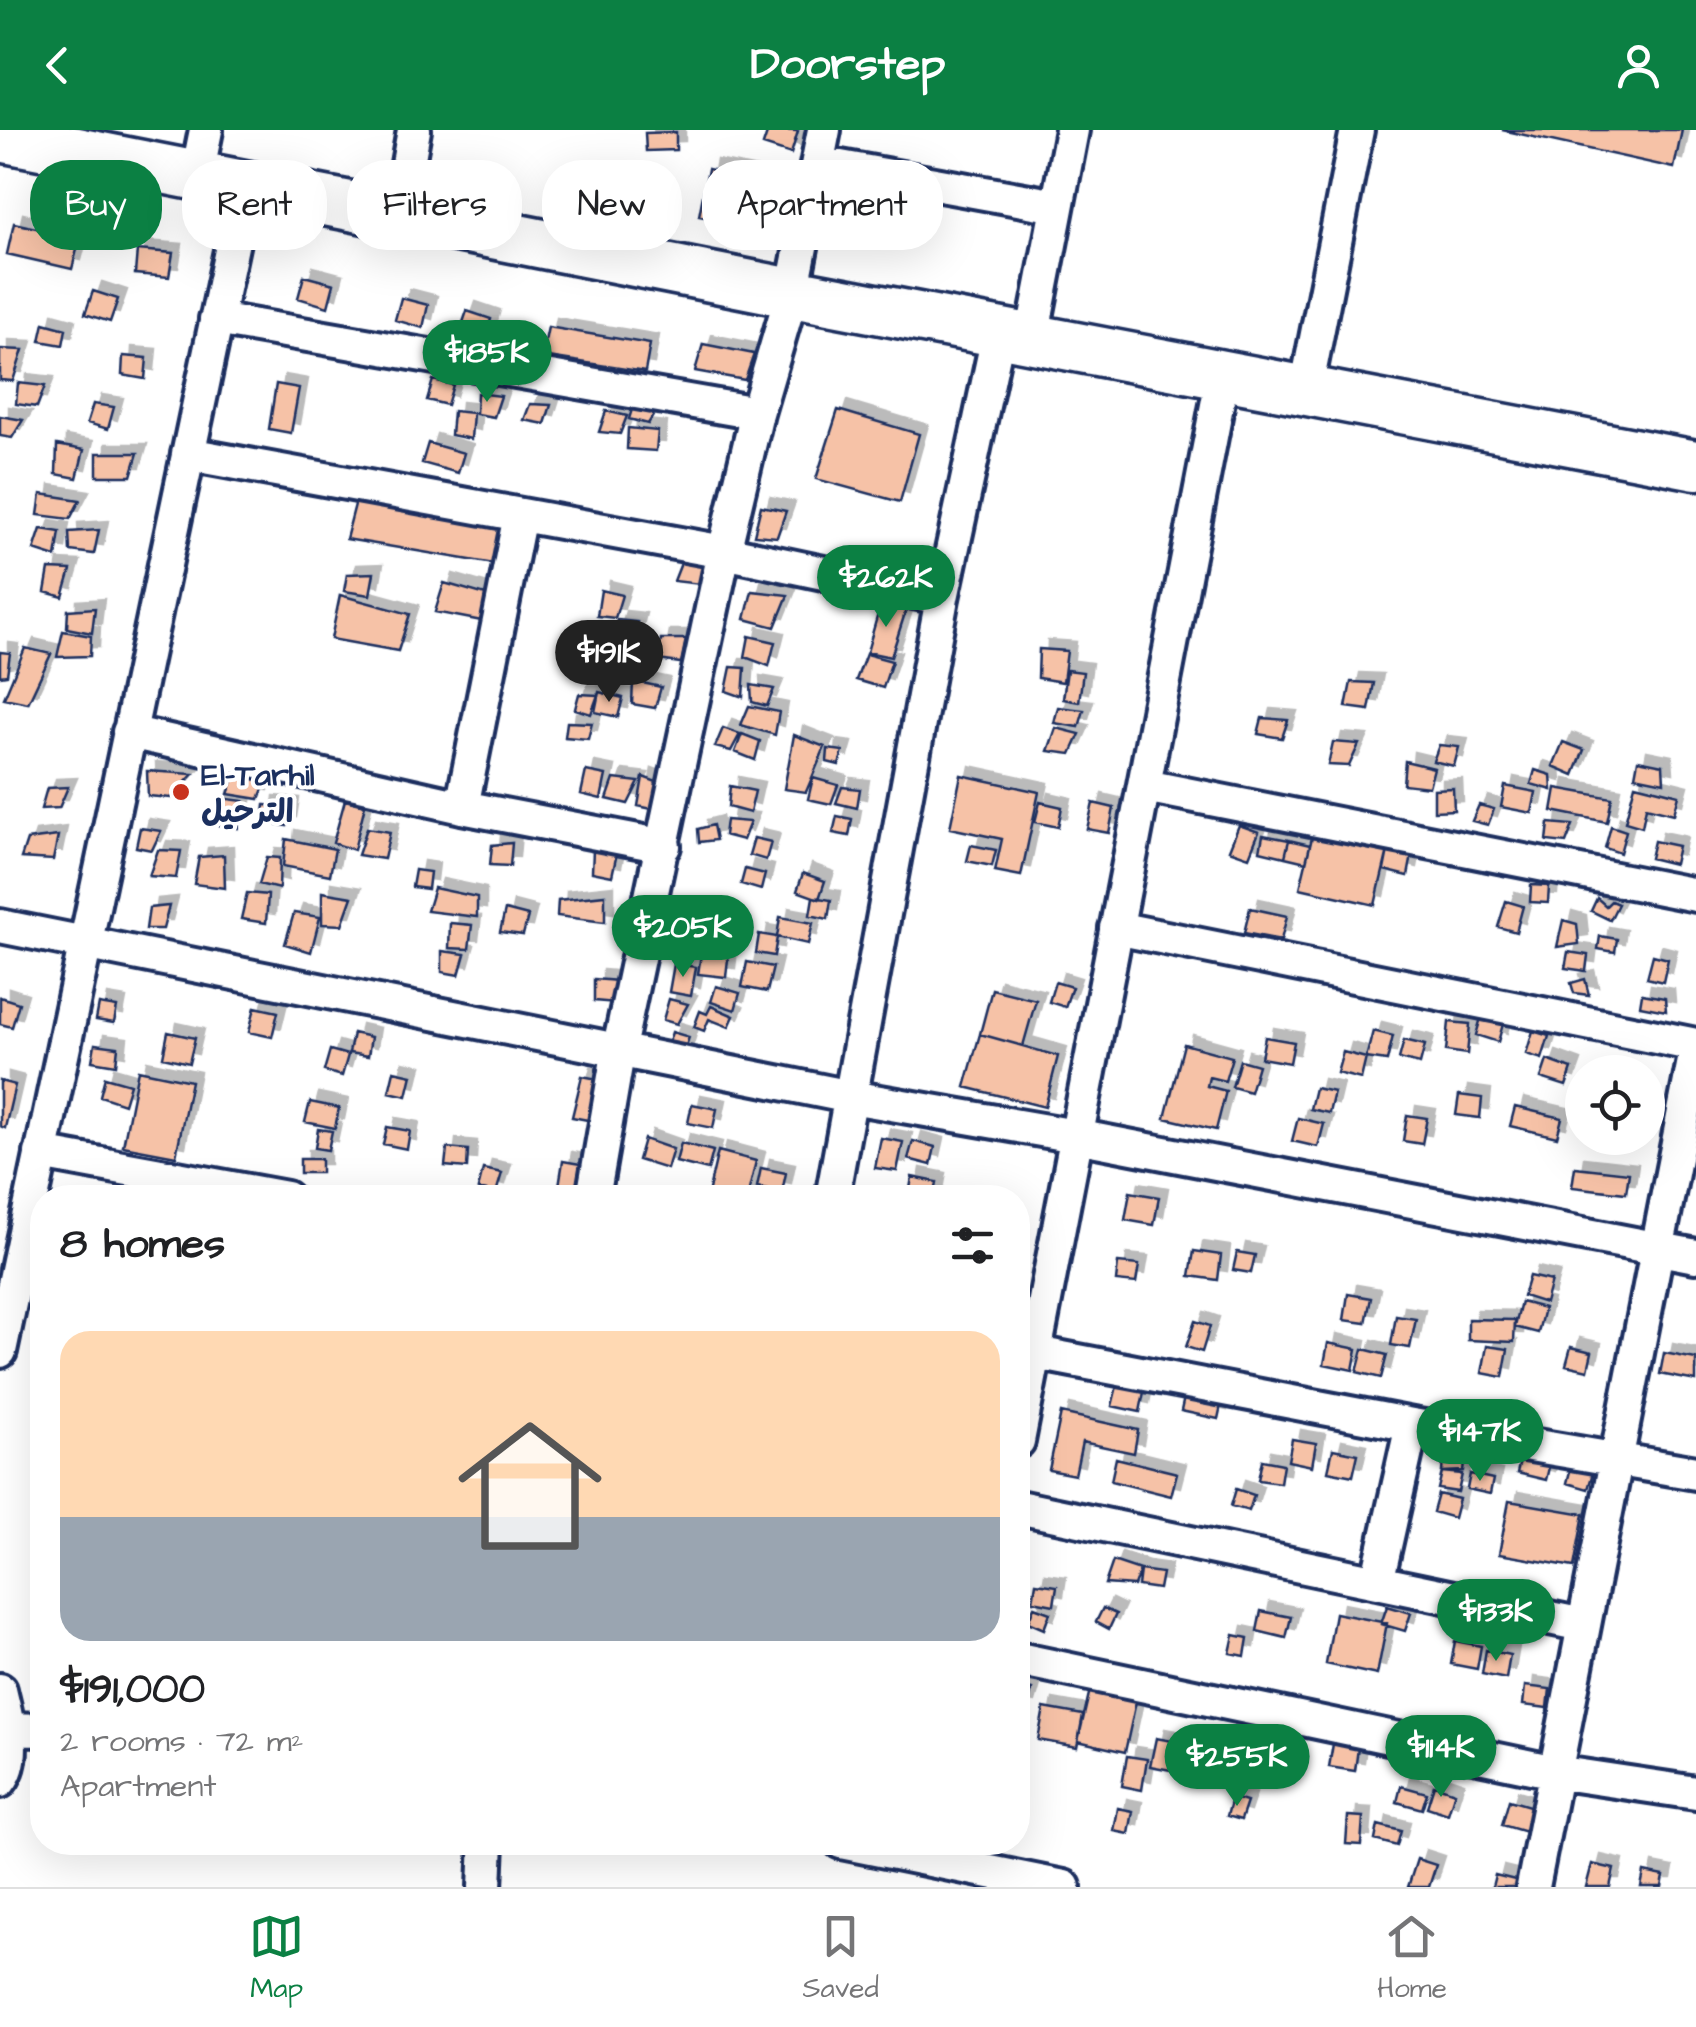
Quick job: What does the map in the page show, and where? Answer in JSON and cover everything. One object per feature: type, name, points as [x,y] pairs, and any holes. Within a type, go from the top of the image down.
[{"type":"street","points":[[409,160],[414,130]]},
{"type":"street","points":[[819,160],[824,130]]},
{"type":"street","points":[[834,1185],[942,598],[1016,334],[1057,206],[1072,130]]},
{"type":"street","points":[[1306,390],[1356,130]]},
{"type":"street","points":[[0,137],[202,153]]},
{"type":"street","points":[[943,185],[1057,206]]},
{"type":"street","points":[[522,239],[1696,465]]},
{"type":"street","points":[[34,1185],[231,250]]},
{"type":"street","points":[[595,1185],[620,1048],[724,552],[801,250]]},
{"type":"street","points":[[216,320],[757,413]]},
{"type":"street","points":[[1030,1382],[1223,374]]},
{"type":"street","points":[[188,454],[724,552],[942,598]]},
{"type":"street","points":[[462,807],[520,515]]},
{"type":"street","points":[[129,732],[462,807],[664,846]]},
{"type":"street","points":[[1145,786],[1696,895]]},
{"type":"street","points":[[0,926],[851,1097],[1076,1136],[1696,1256]]},
{"type":"street","points":[[1116,928],[1696,1047],[1533,1887]]},
{"type":"street","points":[[40,1154],[213,1185]]},
{"type":"street","points":[[0,1351],[30,1203]]},
{"type":"street","points":[[1036,1353],[1412,1425],[1696,1473]]},
{"type":"street","points":[[1377,1582],[1412,1425]]},
{"type":"street","points":[[1030,1510],[1583,1625]]},
{"type":"street","points":[[1030,1662],[1555,1772],[1696,1793]]},
{"type":"street","points":[[0,1690],[8,1728],[8,1771],[0,1781]]},
{"type":"street","points":[[8,1728],[30,1729]]},
{"type":"street","points":[[485,1887],[487,1855]]},
{"type":"street","points":[[947,1855],[1020,1883],[1064,1887]]},
{"type":"building","points":[[768,130],[798,131],[791,154],[763,145]]},
{"type":"building","points":[[1502,130],[1682,130],[1674,168]]},
{"type":"building","points":[[676,132],[676,150],[646,151],[645,133]]},
{"type":"building","points":[[14,223],[30,227],[30,250],[77,250],[72,269],[7,254]]},
{"type":"building","points":[[137,250],[173,253],[169,277],[135,274]]},
{"type":"building","points":[[304,276],[334,284],[328,307],[298,298]]},
{"type":"building","points":[[93,291],[118,299],[110,322],[85,314]]},
{"type":"building","points":[[401,298],[428,305],[423,328],[395,320]]},
{"type":"building","points":[[467,311],[491,319],[485,340],[460,331]]},
{"type":"building","points":[[44,323],[66,329],[63,345],[40,341]]},
{"type":"building","points":[[548,327],[650,344],[645,372],[542,356]]},
{"type":"building","points":[[703,344],[754,354],[745,380],[695,371]]},
{"type":"building","points":[[0,349],[23,350],[13,381],[0,380]]},
{"type":"building","points":[[123,356],[147,358],[145,379],[122,375]]},
{"type":"building","points":[[433,380],[453,385],[447,405],[427,400]]},
{"type":"building","points":[[18,383],[45,386],[37,407],[16,404]]},
{"type":"building","points":[[276,384],[299,388],[291,433],[269,429]]},
{"type":"building","points":[[477,393],[501,396],[494,417],[476,414]]},
{"type":"building","points":[[634,403],[656,411],[648,424],[629,419]]},
{"type":"building","points":[[93,404],[114,407],[108,429],[87,423]]},
{"type":"building","points":[[530,404],[551,405],[545,424],[524,420]]},
{"type":"building","points":[[838,410],[919,434],[900,502],[816,479]]},
{"type":"building","points":[[453,411],[473,413],[471,439],[451,435]]},
{"type":"building","points":[[606,411],[627,416],[620,434],[599,432]]},
{"type":"building","points":[[0,416],[23,420],[12,438],[0,436]]},
{"type":"building","points":[[628,428],[658,431],[656,451],[627,449]]},
{"type":"building","points":[[428,443],[464,453],[458,473],[422,463]]},
{"type":"building","points":[[57,445],[84,450],[77,478],[56,474]]},
{"type":"building","points":[[97,453],[138,453],[131,476],[97,476]]},
{"type":"building","points":[[359,489],[507,517],[500,565],[346,539]]},
{"type":"building","points":[[41,494],[80,500],[70,519],[38,515]]},
{"type":"building","points":[[761,506],[786,511],[777,537],[754,535]]},
{"type":"building","points":[[41,529],[60,532],[56,557],[34,550]]},
{"type":"building","points":[[99,530],[94,554],[70,551],[69,532]]},
{"type":"building","points":[[683,558],[706,562],[700,584],[674,581]]},
{"type":"building","points":[[49,569],[71,570],[63,597],[45,592]]},
{"type":"building","points":[[374,573],[370,595],[344,591],[347,574]]},
{"type":"building","points":[[444,583],[493,597],[487,622],[435,612]]},
{"type":"building","points":[[601,590],[622,595],[615,618],[597,616]]},
{"type":"building","points":[[752,591],[788,595],[775,627],[745,619]]},
{"type":"building","points":[[340,595],[410,614],[398,651],[331,639]]},
{"type":"building","points":[[881,603],[906,610],[891,657],[867,652]]},
{"type":"building","points":[[95,608],[92,633],[67,628],[68,610]]},
{"type":"building","points":[[617,620],[637,622],[631,647],[611,640]]},
{"type":"building","points":[[63,631],[91,636],[90,656],[57,657]]},
{"type":"building","points":[[749,636],[775,642],[769,666],[745,657]]},
{"type":"building","points":[[661,639],[686,639],[681,663],[657,660]]},
{"type":"building","points":[[609,647],[625,650],[621,669],[606,664]]},
{"type":"building","points":[[25,648],[51,654],[28,703],[4,698]]},
{"type":"building","points":[[589,648],[606,652],[604,670],[579,669]]},
{"type":"building","points":[[1039,649],[1067,651],[1063,682],[1038,678]]},
{"type":"building","points":[[0,652],[10,653],[7,675],[0,676]]},
{"type":"building","points":[[866,654],[892,661],[883,688],[856,680]]},
{"type":"building","points":[[731,667],[745,668],[743,697],[726,691]]},
{"type":"building","points":[[1067,670],[1083,672],[1079,702],[1063,699]]},
{"type":"building","points":[[633,681],[661,687],[655,708],[632,704]]},
{"type":"building","points":[[1351,682],[1374,683],[1369,710],[1346,707]]},
{"type":"building","points":[[751,685],[774,689],[767,706],[752,702]]},
{"type":"building","points":[[599,692],[623,698],[618,717],[595,712]]},
{"type":"building","points":[[579,694],[598,695],[591,714],[575,709]]},
{"type":"building","points":[[749,706],[779,712],[775,735],[741,725]]},
{"type":"building","points":[[1058,707],[1084,710],[1079,727],[1054,723]]},
{"type":"building","points":[[1262,718],[1288,720],[1282,738],[1258,734]]},
{"type":"building","points":[[567,722],[592,723],[588,739],[565,737]]},
{"type":"building","points":[[723,728],[740,734],[731,751],[715,747]]},
{"type":"building","points":[[1056,728],[1080,734],[1071,754],[1048,751]]},
{"type":"building","points":[[742,734],[760,741],[755,760],[735,752]]},
{"type":"building","points":[[794,735],[825,747],[806,792],[784,789]]},
{"type":"building","points":[[1333,742],[1359,744],[1349,766],[1328,765]]},
{"type":"building","points":[[1563,742],[1584,750],[1574,775],[1553,766]]},
{"type":"building","points":[[1439,745],[1459,747],[1454,766],[1433,761]]},
{"type":"building","points":[[828,749],[843,751],[839,765],[827,762]]},
{"type":"building","points":[[1638,760],[1663,765],[1664,782],[1635,776]]},
{"type":"building","points":[[1405,761],[1434,768],[1429,787],[1403,784]]},
{"type":"building","points":[[238,767],[268,776],[259,799],[228,794]]},
{"type":"building","points":[[1535,770],[1551,775],[1552,790],[1531,784]]},
{"type":"building","points":[[147,771],[193,774],[171,798],[148,796]]},
{"type":"building","points":[[586,771],[606,775],[601,799],[581,794]]},
{"type":"building","points":[[961,775],[1039,792],[1021,876],[995,871],[1002,839],[950,828]]},
{"type":"building","points":[[643,777],[662,784],[652,809],[638,806]]},
{"type":"building","points":[[813,778],[838,785],[831,804],[808,799]]},
{"type":"building","points":[[614,779],[639,782],[628,804],[607,799]]},
{"type":"building","points":[[1635,784],[1679,795],[1674,814],[1646,807],[1642,827],[1625,822]]},
{"type":"building","points":[[730,786],[755,791],[750,813],[728,807]]},
{"type":"building","points":[[1505,786],[1536,792],[1532,813],[1501,807]]},
{"type":"building","points":[[68,787],[59,808],[41,809],[47,788]]},
{"type":"building","points":[[842,787],[860,789],[857,808],[836,803]]},
{"type":"building","points":[[1453,788],[1454,810],[1434,811],[1434,789]]},
{"type":"building","points":[[1556,788],[1612,798],[1607,822],[1552,811]]},
{"type":"building","points":[[220,798],[244,801],[238,828],[215,825]]},
{"type":"building","points":[[345,800],[365,805],[354,850],[333,843]]},
{"type":"building","points":[[1040,802],[1062,807],[1058,827],[1035,822]]},
{"type":"building","points":[[1093,803],[1114,808],[1109,833],[1087,829]]},
{"type":"building","points":[[265,805],[290,807],[287,826],[263,822]]},
{"type":"building","points":[[1479,805],[1494,809],[1488,825],[1472,821]]},
{"type":"building","points":[[837,816],[852,819],[849,836],[833,833]]},
{"type":"building","points":[[726,820],[750,822],[743,840],[724,835]]},
{"type":"building","points":[[1549,823],[1573,825],[1566,843],[1547,841]]},
{"type":"building","points":[[713,825],[716,840],[699,842],[698,829]]},
{"type":"building","points":[[1239,825],[1259,832],[1249,857],[1229,850]]},
{"type":"building","points":[[1611,826],[1626,831],[1620,853],[1605,848]]},
{"type":"building","points":[[140,828],[161,831],[152,850],[136,847]]},
{"type":"building","points":[[367,828],[390,832],[384,859],[358,855]]},
{"type":"building","points":[[1313,833],[1388,850],[1375,905],[1300,888]]},
{"type":"building","points":[[1263,835],[1289,840],[1285,857],[1260,851]]},
{"type":"building","points":[[58,836],[53,860],[21,858],[27,840]]},
{"type":"building","points":[[754,838],[771,842],[766,860],[749,855]]},
{"type":"building","points":[[286,839],[335,849],[330,875],[283,866]]},
{"type":"building","points":[[1289,840],[1310,845],[1306,862],[1285,857]]},
{"type":"building","points":[[1654,841],[1678,846],[1674,864],[1650,858]]},
{"type":"building","points":[[512,843],[510,866],[490,865],[492,845]]},
{"type":"building","points":[[971,845],[996,850],[992,866],[967,861]]},
{"type":"building","points":[[158,850],[181,851],[176,878],[149,876]]},
{"type":"building","points":[[593,850],[617,853],[612,876],[592,872]]},
{"type":"building","points":[[1388,850],[1412,855],[1408,876],[1384,870]]},
{"type":"building","points":[[224,855],[225,888],[194,884],[199,857]]},
{"type":"building","points":[[267,857],[280,858],[279,889],[259,884]]},
{"type":"building","points":[[745,869],[765,874],[761,890],[741,884]]},
{"type":"building","points":[[415,870],[430,872],[428,889],[412,887]]},
{"type":"building","points":[[803,873],[825,881],[819,899],[797,891]]},
{"type":"building","points":[[1531,885],[1549,886],[1548,903],[1530,902]]},
{"type":"building","points":[[434,888],[477,897],[477,917],[427,911]]},
{"type":"building","points":[[322,892],[352,897],[342,925],[322,924]]},
{"type":"building","points":[[247,893],[268,895],[266,923],[241,919]]},
{"type":"building","points":[[605,895],[605,922],[557,916],[558,900]]},
{"type":"building","points":[[813,897],[831,900],[828,919],[810,915]]},
{"type":"building","points":[[1597,898],[1606,906],[1611,901],[1618,904],[1610,920],[1591,911]]},
{"type":"building","points":[[1506,901],[1523,906],[1516,932],[1498,927]]},
{"type":"building","points":[[169,906],[163,929],[146,929],[149,908]]},
{"type":"building","points":[[1250,908],[1287,916],[1281,940],[1244,933]]},
{"type":"building","points":[[505,910],[528,916],[523,935],[500,932]]},
{"type":"building","points":[[294,913],[320,917],[311,952],[285,944]]},
{"type":"building","points":[[780,917],[813,923],[808,944],[777,937]]},
{"type":"building","points":[[1563,920],[1577,924],[1579,944],[1557,947]]},
{"type":"building","points":[[450,923],[472,925],[469,949],[449,948]]},
{"type":"building","points":[[759,934],[777,937],[774,956],[756,953]]},
{"type":"building","points":[[1600,936],[1617,939],[1615,952],[1598,949]]},
{"type":"building","points":[[702,947],[729,950],[726,977],[698,974]]},
{"type":"building","points":[[442,951],[465,954],[459,975],[442,972]]},
{"type":"building","points":[[1568,952],[1588,955],[1586,971],[1565,968]]},
{"type":"building","points":[[1653,955],[1668,959],[1663,982],[1647,978]]},
{"type":"building","points":[[747,962],[773,967],[767,992],[742,987]]},
{"type":"building","points":[[674,964],[696,967],[691,996],[669,992]]},
{"type":"building","points":[[594,979],[618,981],[616,1003],[594,1001]]},
{"type":"building","points":[[1585,979],[1589,995],[1574,993],[1571,983]]},
{"type":"building","points":[[1055,982],[1072,987],[1065,1007],[1049,1002]]},
{"type":"building","points":[[716,986],[740,993],[735,1010],[711,1002]]},
{"type":"building","points":[[992,989],[1036,1000],[1023,1046],[980,1034]]},
{"type":"building","points":[[1642,994],[1665,998],[1666,1011],[1640,1006]]},
{"type":"building","points":[[0,997],[19,1003],[12,1027],[0,1024]]},
{"type":"building","points":[[669,999],[688,1004],[677,1024],[663,1020]]},
{"type":"building","points":[[99,1004],[117,1007],[114,1023],[96,1020]]},
{"type":"building","points":[[711,1006],[734,1016],[729,1027],[709,1019],[704,1031],[694,1027],[700,1011],[707,1014]]},
{"type":"building","points":[[255,1007],[278,1012],[272,1037],[249,1032]]},
{"type":"building","points":[[1481,1018],[1503,1024],[1498,1042],[1476,1035]]},
{"type":"building","points":[[1449,1022],[1470,1024],[1467,1054],[1446,1051]]},
{"type":"building","points":[[1373,1031],[1393,1036],[1387,1061],[1366,1058]]},
{"type":"building","points":[[1533,1031],[1549,1036],[1542,1059],[1526,1054]]},
{"type":"building","points":[[168,1032],[195,1038],[189,1063],[163,1057]]},
{"type":"building","points":[[672,1032],[689,1037],[682,1059],[665,1054]]},
{"type":"building","points":[[353,1033],[371,1037],[368,1056],[349,1053]]},
{"type":"building","points":[[980,1034],[1058,1056],[1045,1107],[965,1087]]},
{"type":"building","points":[[1265,1037],[1294,1042],[1290,1063],[1261,1058]]},
{"type":"building","points":[[1404,1040],[1425,1045],[1420,1064],[1399,1059]]},
{"type":"building","points":[[95,1044],[118,1047],[116,1065],[92,1061]]},
{"type":"building","points":[[1184,1044],[1232,1057],[1225,1081],[1209,1077],[1207,1086],[1226,1091],[1216,1130],[1165,1118]]},
{"type":"building","points":[[330,1050],[348,1055],[342,1076],[324,1071]]},
{"type":"building","points":[[1343,1052],[1366,1058],[1361,1079],[1337,1073]]},
{"type":"building","points":[[1240,1060],[1258,1065],[1250,1092],[1232,1087]]},
{"type":"building","points":[[1547,1060],[1565,1066],[1565,1086],[1541,1078]]},
{"type":"building","points":[[138,1070],[191,1081],[176,1156],[123,1146]]},
{"type":"building","points":[[394,1071],[412,1075],[407,1096],[389,1092]]},
{"type":"building","points":[[582,1076],[603,1080],[593,1121],[572,1117]]},
{"type":"building","points":[[105,1077],[130,1084],[124,1104],[100,1096]]},
{"type":"building","points":[[0,1081],[15,1085],[5,1128],[0,1126]]},
{"type":"building","points":[[1315,1088],[1334,1092],[1329,1113],[1310,1109]]},
{"type":"building","points":[[1459,1095],[1482,1098],[1480,1118],[1456,1115]]},
{"type":"building","points":[[310,1102],[339,1108],[335,1128],[305,1122]]},
{"type":"building","points":[[692,1104],[717,1109],[713,1128],[688,1123]]},
{"type":"building","points":[[1515,1107],[1562,1118],[1557,1137],[1510,1126]]},
{"type":"building","points":[[1407,1115],[1427,1118],[1422,1144],[1403,1141]]},
{"type":"building","points":[[1298,1118],[1324,1124],[1318,1147],[1292,1141]]},
{"type":"building","points":[[387,1127],[410,1131],[407,1149],[383,1144]]},
{"type":"building","points":[[318,1129],[332,1131],[328,1150],[315,1148]]},
{"type":"building","points":[[881,1138],[903,1142],[897,1171],[875,1168]]},
{"type":"building","points":[[644,1139],[673,1149],[667,1169],[638,1160]]},
{"type":"building","points":[[913,1141],[935,1147],[931,1165],[908,1159]]},
{"type":"building","points":[[681,1143],[713,1151],[708,1170],[676,1162]]},
{"type":"building","points":[[447,1148],[468,1150],[467,1168],[445,1166]]},
{"type":"building","points":[[718,1151],[756,1161],[750,1185],[710,1185]]},
{"type":"building","points":[[300,1159],[321,1159],[321,1173],[300,1173]]},
{"type":"building","points":[[563,1161],[586,1165],[583,1185],[559,1185]]},
{"type":"building","points":[[1575,1167],[1629,1173],[1626,1193],[1572,1187]]},
{"type":"building","points":[[761,1168],[786,1173],[783,1185],[757,1185]]},
{"type":"building","points":[[483,1169],[502,1173],[498,1185],[479,1185]]},
{"type":"building","points":[[912,1177],[937,1182],[936,1185],[911,1185]]},
{"type":"building","points":[[1130,1192],[1159,1197],[1154,1225],[1125,1220]]},
{"type":"building","points":[[1194,1251],[1221,1255],[1218,1280],[1190,1276]]},
{"type":"building","points":[[1237,1252],[1255,1255],[1251,1273],[1233,1270]]},
{"type":"building","points":[[1118,1263],[1139,1265],[1136,1283],[1116,1281]]},
{"type":"building","points":[[1529,1276],[1551,1281],[1545,1303],[1523,1296]]},
{"type":"building","points":[[1348,1294],[1371,1298],[1366,1323],[1344,1320]]},
{"type":"building","points":[[1521,1302],[1544,1308],[1538,1333],[1515,1327]]},
{"type":"building","points":[[1396,1316],[1416,1319],[1410,1348],[1391,1345]]},
{"type":"building","points":[[1468,1319],[1515,1320],[1514,1342],[1468,1340]]},
{"type":"building","points":[[1195,1321],[1210,1326],[1202,1352],[1186,1347]]},
{"type":"building","points":[[1328,1343],[1357,1349],[1353,1370],[1324,1364]]},
{"type":"building","points":[[1487,1346],[1508,1349],[1503,1377],[1482,1373]]},
{"type":"building","points":[[1571,1347],[1592,1352],[1588,1370],[1566,1365]]},
{"type":"building","points":[[1363,1349],[1387,1355],[1381,1378],[1357,1372]]},
{"type":"building","points":[[1664,1353],[1696,1359],[1696,1381],[1660,1374]]},
{"type":"building","points":[[1117,1386],[1144,1392],[1140,1412],[1112,1406]]},
{"type":"building","points":[[1186,1388],[1223,1396],[1218,1419],[1181,1411]]},
{"type":"building","points":[[1061,1413],[1138,1430],[1134,1453],[1082,1442],[1075,1475],[1049,1470]]},
{"type":"building","points":[[1445,1437],[1467,1440],[1463,1471],[1442,1472]]},
{"type":"building","points":[[1292,1439],[1316,1443],[1312,1466],[1288,1461]]},
{"type":"building","points":[[1333,1449],[1358,1454],[1353,1476],[1328,1471]]},
{"type":"building","points":[[1522,1452],[1551,1459],[1546,1480],[1517,1473]]},
{"type":"building","points":[[1116,1458],[1177,1473],[1171,1496],[1111,1481]]},
{"type":"building","points":[[1262,1460],[1283,1464],[1280,1483],[1258,1480]]},
{"type":"building","points":[[1572,1463],[1594,1469],[1588,1489],[1567,1483]]},
{"type":"building","points":[[1442,1472],[1462,1474],[1458,1492],[1438,1489]]},
{"type":"building","points":[[1470,1474],[1493,1479],[1490,1494],[1467,1489]]},
{"type":"building","points":[[1236,1489],[1254,1495],[1249,1511],[1231,1506]]},
{"type":"building","points":[[1438,1494],[1459,1499],[1454,1518],[1433,1512]]},
{"type":"building","points":[[1509,1501],[1584,1514],[1574,1567],[1499,1554]]},
{"type":"building","points":[[1113,1561],[1140,1570],[1134,1586],[1105,1584]]},
{"type":"building","points":[[1140,1570],[1162,1573],[1159,1589],[1138,1586]]},
{"type":"building","points":[[1036,1583],[1057,1586],[1054,1605],[1033,1601]]},
{"type":"building","points":[[1387,1606],[1411,1613],[1405,1631],[1381,1624]]},
{"type":"building","points":[[1034,1607],[1050,1613],[1044,1629],[1030,1623]]},
{"type":"building","points":[[1103,1608],[1116,1614],[1109,1629],[1096,1622]]},
{"type":"building","points":[[1261,1611],[1291,1617],[1286,1638],[1257,1631]]},
{"type":"building","points":[[1335,1613],[1387,1623],[1377,1675],[1326,1664]]},
{"type":"building","points":[[1234,1635],[1248,1638],[1245,1656],[1230,1653]]},
{"type":"building","points":[[1455,1641],[1481,1646],[1477,1669],[1451,1664]]},
{"type":"building","points":[[1486,1650],[1510,1655],[1506,1679],[1482,1674]]},
{"type":"building","points":[[1092,1681],[1139,1688],[1125,1752],[1078,1741]]},
{"type":"building","points":[[1525,1686],[1550,1689],[1548,1708],[1523,1705]]},
{"type":"building","points":[[1044,1708],[1083,1715],[1077,1747],[1038,1740]]},
{"type":"building","points":[[1156,1738],[1172,1741],[1180,1748],[1176,1771],[1150,1766]]},
{"type":"building","points":[[1333,1744],[1358,1748],[1355,1771],[1329,1767]]},
{"type":"building","points":[[1127,1756],[1147,1759],[1142,1790],[1122,1786]]},
{"type":"building","points":[[1434,1785],[1455,1792],[1448,1814],[1427,1807]]},
{"type":"building","points":[[1401,1786],[1427,1793],[1422,1809],[1397,1802]]},
{"type":"building","points":[[1232,1798],[1247,1802],[1241,1820],[1227,1816]]},
{"type":"building","points":[[1509,1800],[1533,1807],[1526,1832],[1502,1825]]},
{"type":"building","points":[[1118,1808],[1133,1811],[1129,1834],[1114,1831]]},
{"type":"building","points":[[1348,1816],[1363,1817],[1361,1845],[1346,1844]]},
{"type":"building","points":[[1378,1825],[1401,1831],[1397,1846],[1375,1840]]},
{"type":"building","points":[[1417,1859],[1436,1865],[1429,1887],[1408,1887]]},
{"type":"building","points":[[1592,1864],[1614,1869],[1610,1887],[1586,1887]]},
{"type":"building","points":[[1644,1872],[1664,1876],[1662,1887],[1641,1887]]},
{"type":"building","points":[[1495,1875],[1519,1881],[1518,1887],[1492,1887]]},
{"type":"place","name":"El-Tarhil الترحيل","points":[[181,792]]}]
